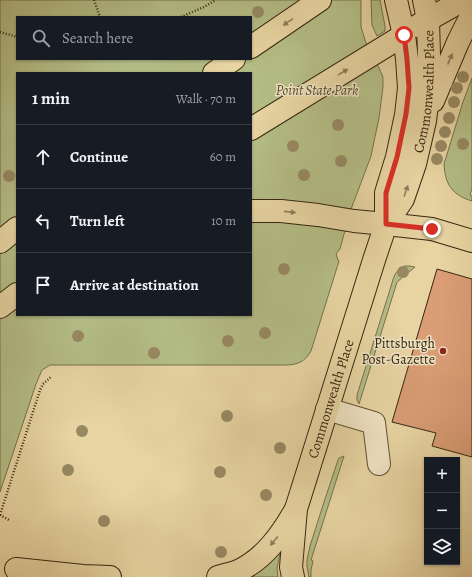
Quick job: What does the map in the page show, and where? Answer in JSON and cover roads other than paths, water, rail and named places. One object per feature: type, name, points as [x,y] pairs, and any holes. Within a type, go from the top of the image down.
[{"type":"main road","points":[[252,46],[320,0]]},
{"type":"main road","name":"Commonwealth Place","points":[[386,224],[386,193],[397,157],[406,114],[409,88],[404,35],[396,0]]},
{"type":"main road","points":[[252,128],[404,35],[426,10],[463,0]]},
{"type":"main road","name":"Commonwealth Place","points":[[293,577],[291,567],[296,509],[386,224],[403,199],[415,164],[425,121],[428,95],[429,55],[426,10]]},
{"type":"main road","points":[[425,121],[458,42],[472,14]]},
{"type":"main road","points":[[215,72],[233,60]]},
{"type":"main road","points":[[252,211],[281,211],[354,221],[432,229],[472,241]]},
{"type":"main road","points":[[0,242],[16,229]]},
{"type":"main road","points":[[0,307],[16,295]]},
{"type":"main road","points":[[218,577],[236,572],[251,563],[273,544],[286,527],[296,509]]},
{"type":"main road","points":[[8,565],[43,577]]},
{"type":"main road","points":[[8,565],[83,576],[110,577]]},
{"type":"lane","points":[[327,409],[374,423],[379,464]]},
{"type":"place","name":"Pittsburgh Post-Gazette","points":[[443,351]]},
{"type":"park label","name":"Point State Park","points":[[317,90]]}]
